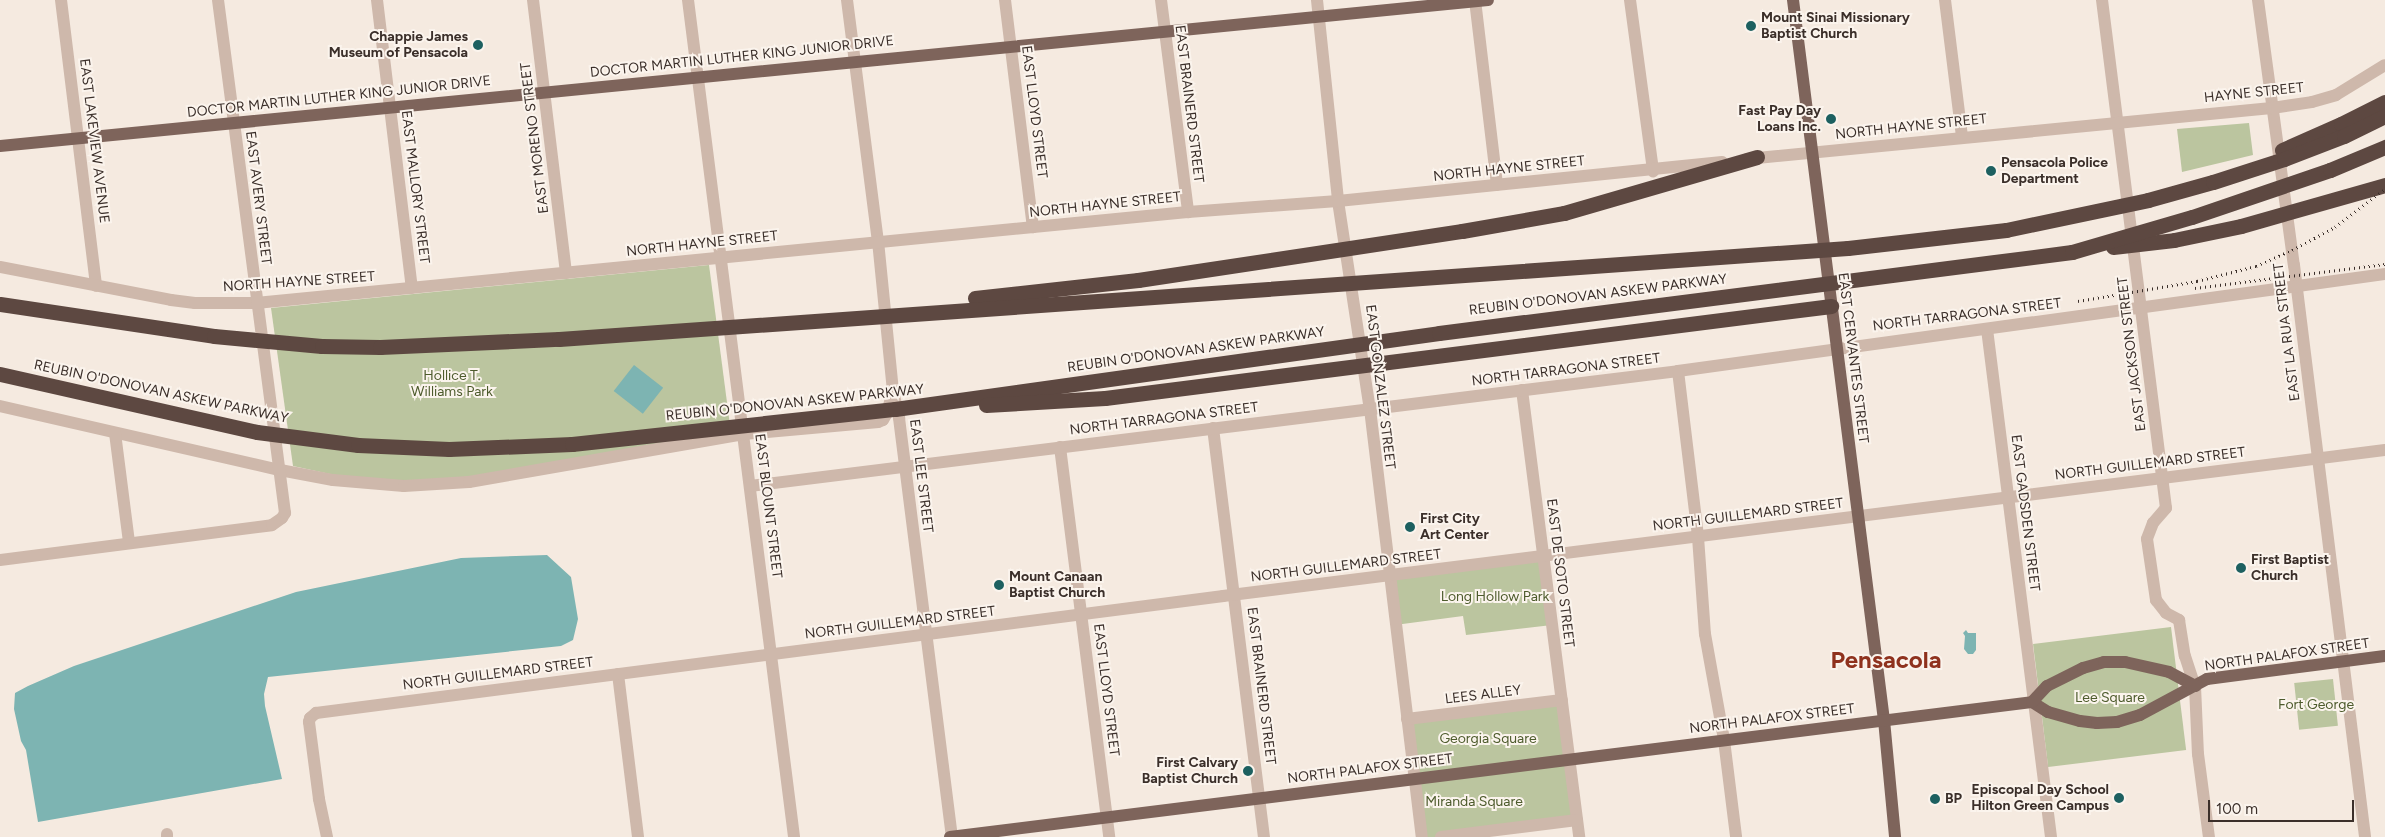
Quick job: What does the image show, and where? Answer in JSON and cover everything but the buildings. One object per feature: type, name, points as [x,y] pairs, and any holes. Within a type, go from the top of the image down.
[{"type":"highway","points":[[2213,182],[2261,158],[2342,124],[2385,102]]},
{"type":"highway","points":[[2213,182],[2316,147],[2385,116]]},
{"type":"highway","name":"REUBIN O'DONOVAN ASKEW PARKWAY","points":[[0,374],[257,432],[358,445],[449,449],[572,444],[895,409],[1430,334],[2072,252],[2192,217],[2330,170],[2385,147]]},
{"type":"highway","points":[[805,320],[893,306],[1043,292],[1138,280],[1462,231],[1564,212],[1757,157]]},
{"type":"highway","name":"REUBIN O'DONOVAN ASKEW PARKWAY","points":[[0,304],[214,336],[331,346],[380,347],[559,339],[805,320],[1895,244],[1971,235],[2044,223],[2125,206],[2213,182]]},
{"type":"highway","points":[[2072,252],[2203,235],[2296,212],[2385,186]]},
{"type":"highway","points":[[895,409],[1105,398],[1831,306]]},
{"type":"main road","name":"DOCTOR MARTIN LUTHER KING JUNIOR DRIVE","points":[[0,146],[1479,0]]},
{"type":"main road","name":"EAST CERVANTES STREET","points":[[1793,0],[1884,720],[1895,837]]},
{"type":"main road","name":"NORTH PALAFOX STREET","points":[[951,837],[2032,702],[2048,712],[2080,720],[2106,723],[2140,715],[2207,679],[2385,656]]},
{"type":"main road","name":"NORTH PALAFOX STREET","points":[[2032,702],[2047,686],[2083,668],[2104,662],[2125,662],[2169,672],[2195,686]]},
{"type":"street","name":"EAST LAKEVIEW AVENUE","points":[[61,0],[96,286]]},
{"type":"street","name":"EAST AVERY STREET","points":[[129,543],[272,525],[282,518],[285,508],[256,303],[218,0]]},
{"type":"street","name":"EAST MALLORY STREET","points":[[377,0],[412,288]]},
{"type":"street","name":"EAST MORENO STREET","points":[[532,0],[545,91],[566,273]]},
{"type":"street","name":"EAST BLOUNT STREET","points":[[688,0],[794,837]]},
{"type":"street","name":"EAST LEE STREET","points":[[848,0],[878,241],[893,391],[899,418],[951,837]]},
{"type":"street","name":"EAST LLOYD STREET","points":[[1005,0],[1033,227]]},
{"type":"street","name":"EAST BRAINERD STREET","points":[[1161,0],[1188,212]]},
{"type":"street","name":"EAST GONZALEZ STREET","points":[[1316,0],[1338,201],[1370,409],[1422,837]]},
{"type":"street","points":[[1479,0],[1497,185]]},
{"type":"street","points":[[1630,0],[1653,171]]},
{"type":"street","points":[[1945,0],[1962,137]]},
{"type":"street","name":"EAST JACKSON STREET","points":[[2102,0],[2166,508],[2153,523],[2146,539],[2155,598],[2166,614],[2179,620],[2184,656],[2195,686]]},
{"type":"street","name":"EAST LA RUA STREET","points":[[2258,0],[2365,837]]},
{"type":"street","name":"HAYNE STREET","points":[[2118,122],[2272,108],[2312,102],[2336,94],[2385,66]]},
{"type":"street","name":"NORTH HAYNE STREET","points":[[96,286],[195,303],[256,303],[878,241],[1188,212],[1338,201],[1653,171],[1757,157],[2118,122]]},
{"type":"street","points":[[0,267],[96,286]]},
{"type":"street","name":"NORTH TARRAGONA STREET","points":[[750,486],[1678,370],[2385,274]]},
{"type":"street","name":"EAST GADSDEN STREET","points":[[1987,329],[2032,702],[2051,837]]},
{"type":"street","points":[[1678,370],[1698,537],[1705,634],[1724,740],[1736,837]]},
{"type":"street","name":"EAST DE SOTO STREET","points":[[1522,390],[1579,837]]},
{"type":"street","points":[[0,406],[280,470],[369,484],[437,485],[469,482],[744,434],[878,422],[883,420],[887,413],[893,391]]},
{"type":"street","name":"EAST BRAINERD STREET","points":[[1213,428],[1264,837]]},
{"type":"street","points":[[0,560],[129,543],[115,433]]},
{"type":"street","name":"EAST LLOYD STREET","points":[[1060,447],[1109,837]]},
{"type":"street","name":"NORTH GUILLEMARD STREET","points":[[326,837],[309,722],[316,713],[1081,614],[2385,450]]},
{"type":"street","points":[[618,674],[638,837]]},
{"type":"street","points":[[2195,686],[2198,754],[2208,837]]},
{"type":"street","name":"LEES ALLEY","points":[[1407,719],[1562,700]]},
{"type":"street","points":[[1441,837],[1577,820]]},
{"type":"green space","points":[[2249,123],[2253,155],[2182,172],[2177,129]]},
{"type":"green space","name":"Hollice T. Williams Park","points":[[709,265],[731,433],[478,476],[408,481],[339,476],[293,466],[271,308]]},
{"type":"green space","name":"Long Hollow Park","points":[[1543,556],[1552,625],[1466,635],[1463,616],[1395,625],[1389,576]]},
{"type":"green space","name":"Lee Square","points":[[2171,627],[2186,750],[2048,767],[2033,644]]},
{"type":"green space","name":"Fort George","points":[[2333,679],[2338,726],[2299,730],[2294,683]]},
{"type":"green space","points":[[1562,700],[1577,820],[1441,837],[1422,837],[1407,719]]},
{"type":"water","points":[[634,365],[663,388],[643,414],[614,391]]},
{"type":"water","points":[[547,555],[571,577],[578,619],[573,640],[561,646],[268,677],[264,694],[265,706],[282,779],[38,822],[26,750],[21,741],[14,709],[15,693],[28,686],[74,666],[296,592],[461,558]]},
{"type":"water","points":[[1966,630],[1968,633],[1976,633],[1976,650],[1973,654],[1968,654],[1964,649],[1965,636],[1963,633]]},
{"type":"railway","points":[[2078,301],[2197,281],[2256,266],[2292,250],[2335,227],[2385,189]]},
{"type":"railway","points":[[2195,288],[2385,264]]},
{"type":"place","name":"Mount Sinai Missionary Baptist Church","points":[[1751,26]]},
{"type":"place","name":"Chappie James Museum of Pensacola","points":[[478,45]]},
{"type":"place","name":"Fast Pay Day Loans Inc.","points":[[1831,119]]},
{"type":"place","name":"Pensacola Police Department","points":[[1991,171]]},
{"type":"place","name":"First City Art Center","points":[[1410,527]]},
{"type":"place","name":"First Baptist Church","points":[[2241,568]]},
{"type":"place","name":"Mount Canaan Baptist Church","points":[[999,585]]},
{"type":"place","name":"First Calvary Baptist Church","points":[[1248,771]]},
{"type":"place","name":"Episcopal Day School Hilton Green Campus","points":[[2119,798]]},
{"type":"place","name":"BP","points":[[1935,799]]},
{"type":"district","name":"Pensacola","points":[[1886,660]]},
{"type":"park label","name":"Georgia Square","points":[[1488,739]]},
{"type":"park label","name":"Miranda Square","points":[[1474,802]]}]
